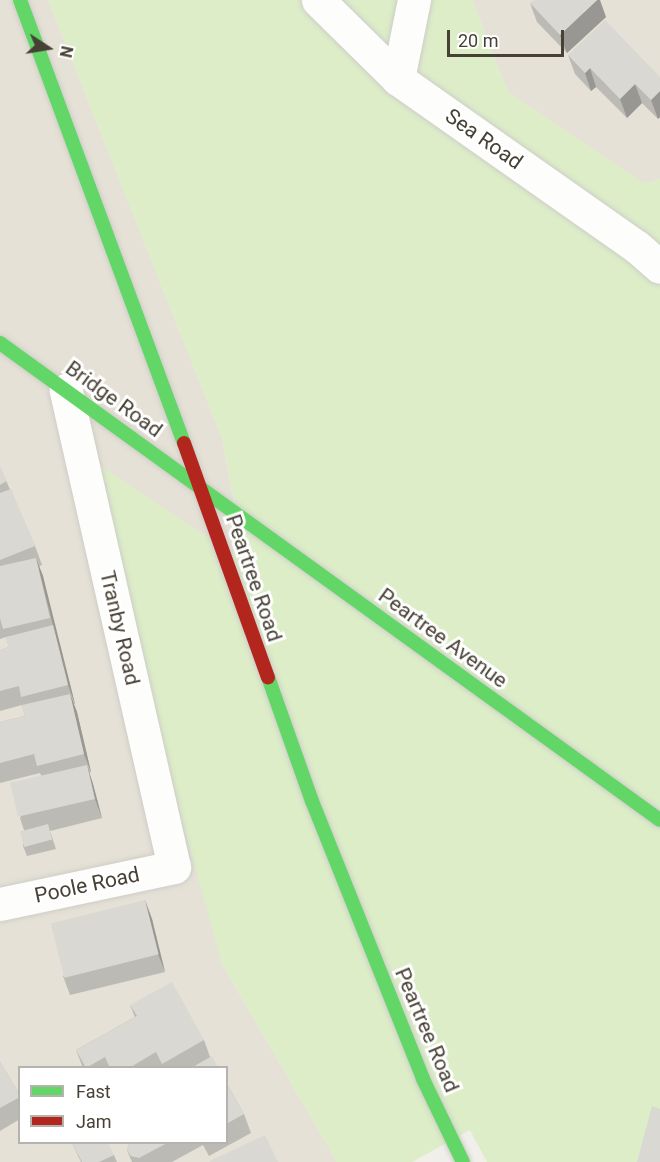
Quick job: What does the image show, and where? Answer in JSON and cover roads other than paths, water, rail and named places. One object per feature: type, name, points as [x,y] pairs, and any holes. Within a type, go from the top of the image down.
[{"type":"street","name":"Peartree Road","points":[[20,0],[202,489],[240,609],[312,801],[423,1079],[463,1162]]},
{"type":"street","name":"Sea Road","points":[[318,0],[398,79],[637,247],[660,267]]},
{"type":"street","points":[[398,79],[414,0]]},
{"type":"street","name":"Bridge Road","points":[[0,343],[202,489]]},
{"type":"street","name":"Tranby Road","points":[[66,390],[174,867]]},
{"type":"street","name":"Peartree Avenue","points":[[202,489],[660,820]]},
{"type":"street","name":"Poole Road","points":[[0,904],[174,867]]}]
